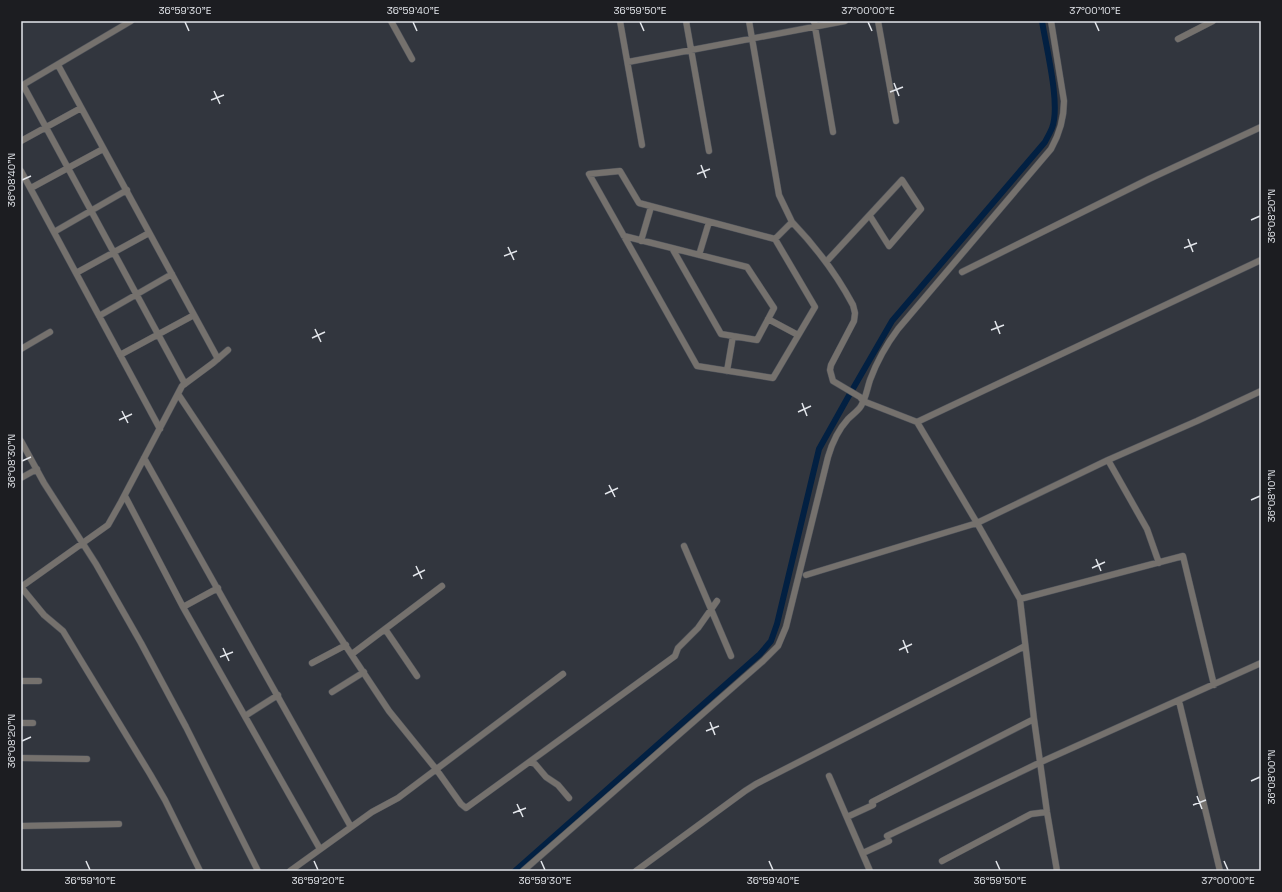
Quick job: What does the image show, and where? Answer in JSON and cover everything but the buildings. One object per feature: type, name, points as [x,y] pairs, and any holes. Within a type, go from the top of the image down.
[{"type":"street","points":[[131,21],[22,86],[92,211],[185,384]]},
{"type":"street","points":[[391,21],[412,58]]},
{"type":"street","points":[[620,21],[642,145]]},
{"type":"street","points":[[686,21],[709,151]]},
{"type":"street","points":[[749,21],[779,195],[792,222],[810,241],[826,262],[853,305],[855,313],[851,329],[831,365],[830,376],[833,381],[862,399],[917,422],[977,522],[1020,599],[1034,719],[1057,871]]},
{"type":"street","points":[[628,62],[752,39],[814,24],[845,21]]},
{"type":"street","points":[[878,21],[896,121]]},
{"type":"street","points":[[523,871],[763,661],[778,646],[786,627],[831,446],[842,427],[860,408],[862,399],[867,395],[870,380],[876,365],[889,341],[1051,149],[1058,138],[1062,126],[1064,101],[1051,21]]},
{"type":"street","points":[[1178,39],[1213,21]]},
{"type":"street","points":[[814,24],[833,132]]},
{"type":"street","points":[[58,65],[218,359]]},
{"type":"street","points":[[21,141],[81,108]]},
{"type":"street","points":[[962,272],[1261,127]]},
{"type":"street","points":[[31,188],[104,149]]},
{"type":"street","points":[[21,171],[160,429]]},
{"type":"street","points":[[620,171],[638,203],[709,222],[775,239],[815,307],[773,378],[697,366],[589,174],[620,171]]},
{"type":"street","points":[[826,262],[902,180],[921,209],[889,246],[870,216]]},
{"type":"street","points":[[54,232],[127,190]]},
{"type":"street","points":[[642,241],[652,207]]},
{"type":"street","points":[[699,255],[709,222]]},
{"type":"street","points":[[775,239],[792,222]]},
{"type":"street","points":[[76,273],[149,233]]},
{"type":"street","points":[[624,236],[642,241],[672,248],[747,267],[774,308],[757,340],[720,334],[672,248]]},
{"type":"street","points":[[917,422],[1261,260]]},
{"type":"street","points":[[99,316],[172,274]]},
{"type":"street","points":[[120,355],[194,316]]},
{"type":"street","points":[[768,319],[798,336]]},
{"type":"street","points":[[21,349],[50,332]]},
{"type":"street","points":[[727,371],[733,336]]},
{"type":"street","points":[[200,871],[158,787],[63,631],[44,615],[21,587],[108,526],[182,386],[228,350]]},
{"type":"street","points":[[806,574],[977,522],[1108,460],[1261,391]]},
{"type":"street","points":[[178,394],[389,711],[436,769],[461,804],[466,808],[675,656],[678,648],[698,628],[717,601]]},
{"type":"street","points":[[21,441],[96,564],[149,657],[258,871]]},
{"type":"street","points":[[144,458],[351,827]]},
{"type":"street","points":[[1108,460],[1146,528],[1159,563]]},
{"type":"street","points":[[21,478],[37,469]]},
{"type":"street","points":[[125,496],[183,607],[320,849]]},
{"type":"street","points":[[684,546],[731,656]]},
{"type":"street","points":[[1020,599],[1183,556],[1214,685]]},
{"type":"street","points":[[352,654],[442,586]]},
{"type":"street","points":[[183,607],[218,588]]},
{"type":"street","points":[[385,629],[417,676]]},
{"type":"street","points":[[312,663],[346,645]]},
{"type":"street","points":[[636,871],[744,791],[756,784],[1025,646]]},
{"type":"street","points":[[862,853],[1041,762],[1261,663]]},
{"type":"street","points":[[332,692],[364,672]]},
{"type":"street","points":[[290,871],[372,812],[398,798],[563,674]]},
{"type":"street","points":[[21,681],[39,681]]},
{"type":"street","points":[[245,716],[278,695]]},
{"type":"street","points":[[1179,701],[1220,871]]},
{"type":"street","points":[[847,817],[1034,719]]},
{"type":"street","points":[[21,723],[33,723]]},
{"type":"street","points":[[21,758],[87,758]]},
{"type":"street","points":[[530,762],[535,764],[546,777],[558,785],[569,798]]},
{"type":"street","points":[[829,776],[870,871]]},
{"type":"street","points":[[942,861],[1031,814],[1047,812]]},
{"type":"street","points":[[21,826],[118,824]]},
{"type":"waterway","points":[[515,871],[760,654],[771,641],[777,624],[819,449],[892,321],[1045,142],[1051,130],[1054,118],[1054,91],[1042,21]]}]
